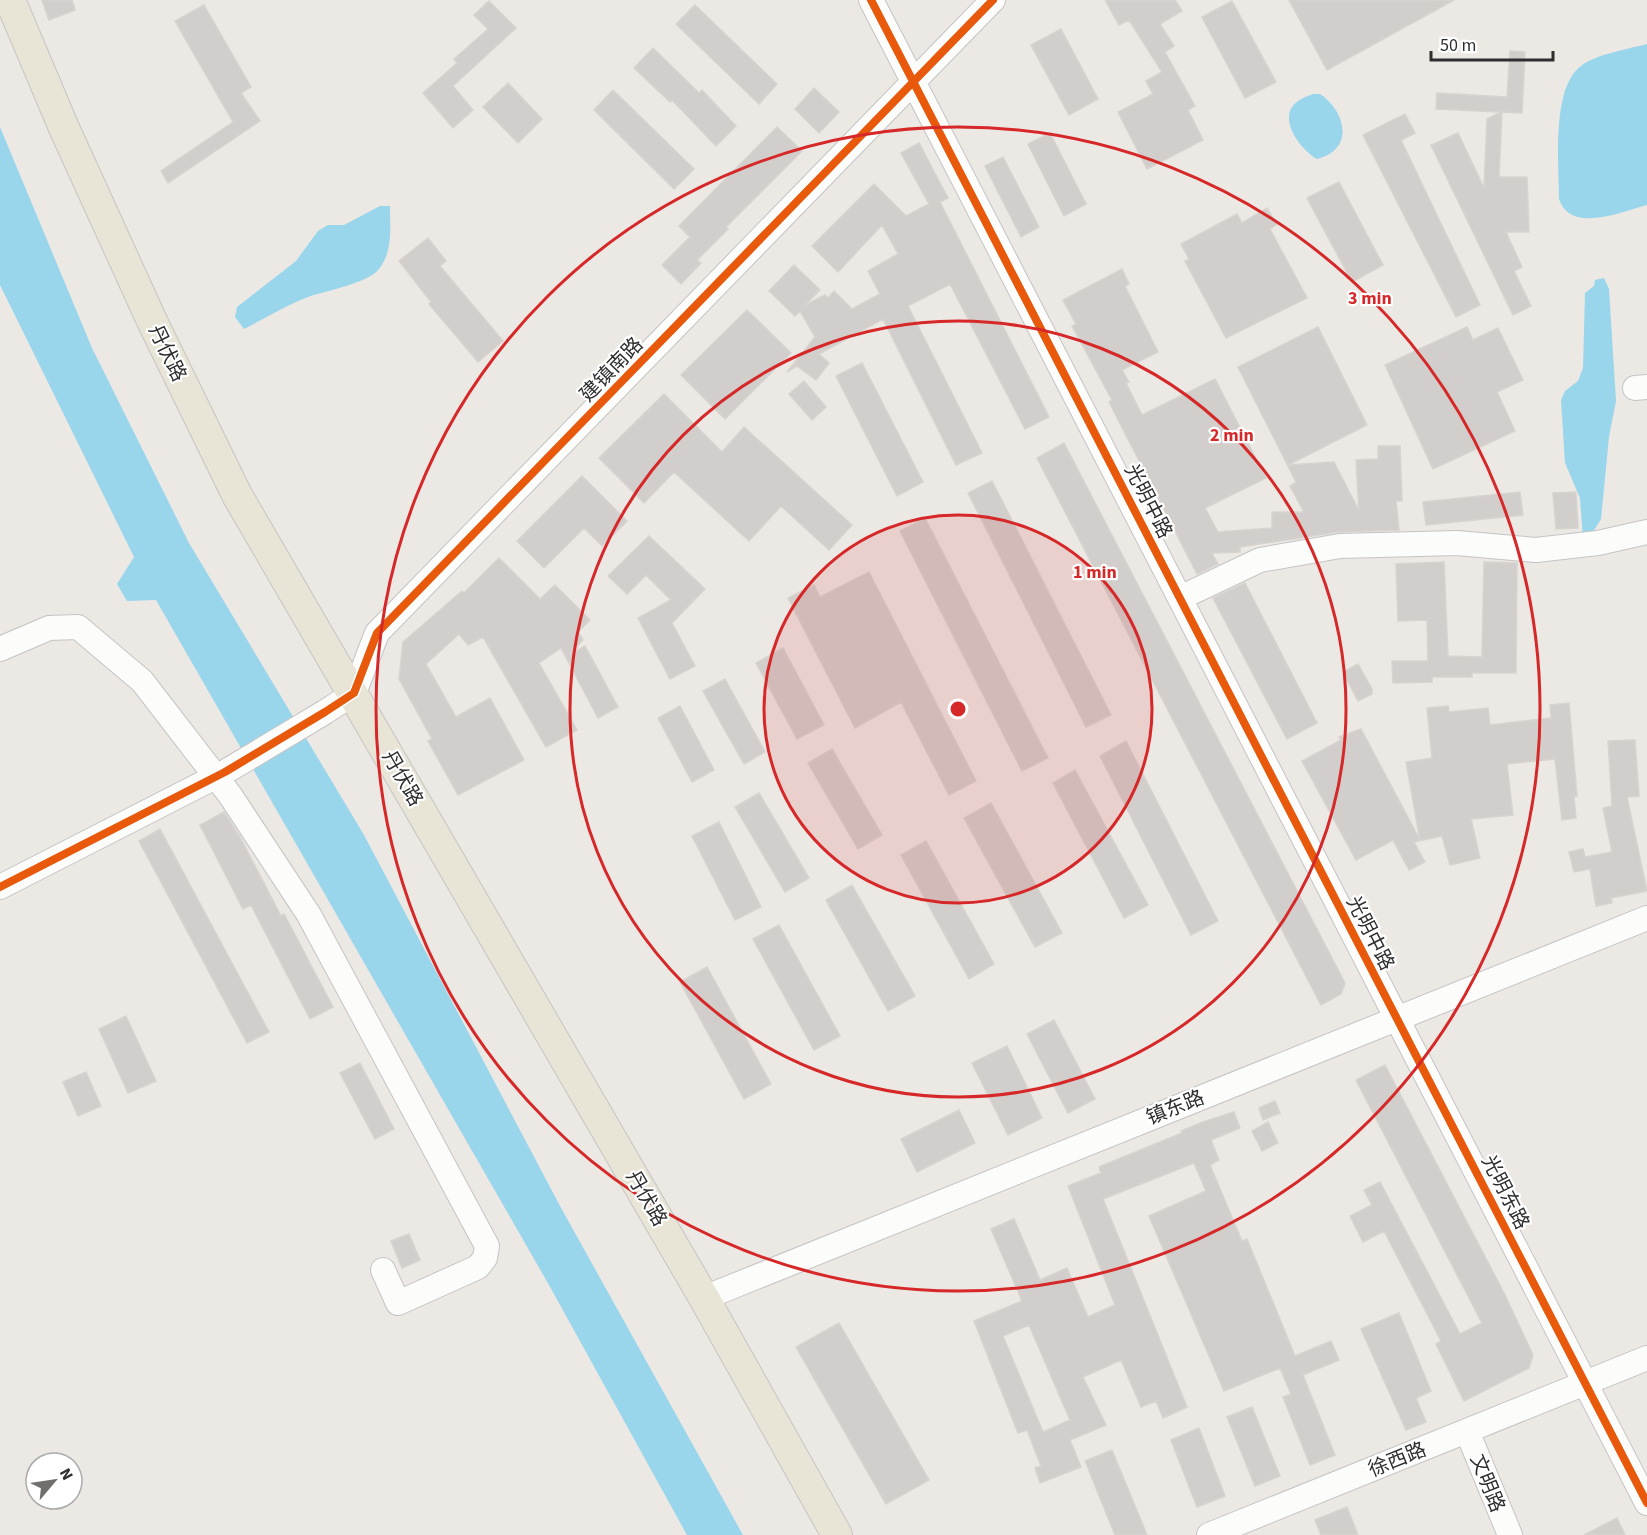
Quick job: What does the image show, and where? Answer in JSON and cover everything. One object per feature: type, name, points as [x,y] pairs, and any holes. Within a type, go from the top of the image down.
[{"type":"main road","name":"丹伏路","points":[[10,0],[64,128],[152,321],[232,485],[704,1298],[837,1535]]},
{"type":"street","name":"光明中路","points":[[871,0],[1396,1017]]},
{"type":"street","name":"建镇南路","points":[[354,693],[376,633],[912,80],[993,0]]},
{"type":"street","points":[[1180,598],[1260,560],[1340,546],[1457,543],[1536,550],[1598,543],[1647,532]]},
{"type":"street","points":[[0,649],[49,628],[78,627],[141,681],[222,773],[230,795],[309,915],[487,1246],[485,1258],[478,1267],[398,1303],[383,1270]]},
{"type":"street","points":[[0,887],[222,773],[354,693]]},
{"type":"street","name":"镇东路","points":[[704,1298],[1396,1017],[1647,918]]},
{"type":"street","name":"光明东路","points":[[1396,1017],[1647,1503]]},
{"type":"street","name":"徐西路","points":[[1209,1535],[1647,1358]]},
{"type":"street","name":"文明路","points":[[1467,1431],[1510,1535]]},
{"type":"water","points":[[1647,44],[1647,205],[1597,218],[1574,216],[1565,210],[1559,199],[1559,128],[1565,91],[1571,77],[1587,62],[1604,55]]},
{"type":"water","points":[[1320,94],[1329,101],[1336,110],[1342,130],[1342,139],[1337,147],[1329,154],[1317,159],[1300,144],[1289,122],[1292,107],[1301,99]]},
{"type":"water","points":[[0,127],[92,348],[189,543],[364,835],[560,1206],[743,1535],[687,1535],[549,1285],[156,600],[127,601],[117,584],[134,557],[0,285]]},
{"type":"water","points":[[380,206],[390,206],[390,239],[387,255],[374,274],[357,282],[302,299],[244,329],[235,317],[237,307],[296,261],[318,231],[328,225],[344,225]]},
{"type":"water","points":[[1604,278],[1609,289],[1616,401],[1609,437],[1601,519],[1591,535],[1583,539],[1580,498],[1565,463],[1561,400],[1565,391],[1578,381],[1583,368],[1585,293],[1594,286],[1595,280]]},
{"type":"building","points":[[42,0],[72,0],[75,10],[49,20]]},
{"type":"building","points":[[1105,0],[1175,0],[1182,11],[1160,24],[1174,46],[1165,52],[1195,106],[1188,110],[1203,140],[1147,169],[1118,112],[1153,94],[1146,81],[1162,72],[1129,20],[1119,25]]},
{"type":"building","points":[[1289,0],[1454,0],[1327,70]]},
{"type":"building","points":[[489,1],[516,28],[453,86],[473,110],[453,128],[423,93],[457,63],[454,59],[488,29],[474,15]]},
{"type":"building","points":[[1232,1],[1276,82],[1245,98],[1202,17]]},
{"type":"building","points":[[204,5],[251,87],[241,93],[260,121],[168,183],[161,171],[233,122],[175,21]]},
{"type":"building","points":[[695,5],[777,84],[759,104],[676,24]]},
{"type":"building","points":[[1061,29],[1098,99],[1069,115],[1031,45]]},
{"type":"building","points":[[653,48],[699,93],[702,90],[736,126],[716,146],[672,100],[670,102],[634,68]]},
{"type":"building","points":[[1510,51],[1525,52],[1522,113],[1502,112],[1499,177],[1527,177],[1529,232],[1506,232],[1522,267],[1514,271],[1531,306],[1513,315],[1431,145],[1458,133],[1484,188],[1487,119],[1501,112],[1436,109],[1437,93],[1507,97]]},
{"type":"building","points":[[508,83],[542,119],[518,143],[483,107]]},
{"type":"building","points":[[814,88],[839,112],[819,133],[795,109]]},
{"type":"building","points":[[613,90],[694,169],[674,189],[594,110]]},
{"type":"building","points":[[1405,114],[1415,133],[1401,140],[1480,305],[1456,317],[1363,135]]},
{"type":"building","points":[[777,127],[802,151],[726,227],[728,229],[697,260],[701,263],[681,284],[662,265],[690,237],[679,226]]},
{"type":"building","points":[[1050,133],[1086,204],[1064,216],[1028,144]]},
{"type":"building","points":[[919,143],[948,198],[940,202],[1049,417],[1025,429],[950,284],[908,306],[982,453],[956,465],[883,319],[819,354],[829,363],[816,380],[797,366],[787,372],[815,337],[800,311],[795,316],[769,291],[794,265],[820,290],[804,306],[825,295],[828,298],[834,291],[852,309],[880,294],[868,271],[898,254],[882,225],[838,272],[812,246],[874,184],[906,216],[929,204],[901,153]]},
{"type":"building","points":[[1003,157],[1039,227],[1021,237],[985,166]]},
{"type":"building","points":[[1339,182],[1383,265],[1352,282],[1307,198]]},
{"type":"building","points":[[1267,208],[1277,224],[1270,229],[1307,298],[1226,338],[1185,261],[1189,259],[1181,244],[1237,214],[1242,223]]},
{"type":"building","points":[[428,238],[446,261],[440,266],[503,341],[478,362],[429,304],[431,302],[399,261]]},
{"type":"building","points":[[1122,269],[1129,284],[1125,286],[1158,352],[1122,370],[1142,415],[1215,379],[1266,478],[1205,508],[1218,532],[1272,528],[1272,512],[1304,512],[1290,486],[1296,482],[1238,367],[1318,327],[1367,425],[1288,465],[1334,462],[1359,511],[1356,460],[1378,459],[1378,446],[1400,446],[1402,501],[1396,501],[1399,530],[1338,532],[1240,547],[1240,552],[1212,553],[1218,564],[1197,574],[1109,402],[1112,400],[1072,326],[1076,324],[1063,300]]},
{"type":"building","points":[[747,310],[791,353],[725,419],[681,375]]},
{"type":"building","points":[[1467,327],[1473,340],[1498,328],[1523,380],[1497,392],[1515,431],[1433,469],[1385,365]]},
{"type":"building","points":[[862,363],[923,482],[897,496],[836,376]]},
{"type":"building","points":[[804,381],[826,407],[812,420],[789,394]]},
{"type":"building","points":[[664,394],[722,452],[744,427],[852,525],[829,550],[781,506],[749,541],[674,472],[644,503],[599,458]]},
{"type":"building","points":[[1064,443],[1345,983],[1341,994],[1321,1005],[1037,458]]},
{"type":"building","points":[[582,476],[627,521],[602,546],[584,528],[544,568],[517,541]]},
{"type":"building","points":[[992,481],[1111,715],[1086,727],[968,493]]},
{"type":"building","points":[[1520,492],[1523,515],[1426,525],[1423,502]]},
{"type":"building","points":[[1576,492],[1578,528],[1556,529],[1553,493]]},
{"type":"building","points":[[925,518],[1048,758],[1022,771],[900,531]]},
{"type":"building","points":[[649,536],[705,589],[672,623],[695,666],[670,679],[638,618],[671,600],[646,575],[627,594],[608,576]]},
{"type":"building","points":[[499,558],[540,599],[555,585],[590,620],[578,632],[583,640],[569,655],[585,646],[618,707],[598,718],[561,648],[539,663],[577,730],[546,747],[483,637],[468,645],[459,634],[426,664],[456,717],[490,698],[524,760],[458,795],[428,741],[432,739],[399,679],[403,642],[462,591],[464,593]]},
{"type":"building","points":[[1444,562],[1448,656],[1482,657],[1484,562],[1517,563],[1516,673],[1472,673],[1472,677],[1432,677],[1432,682],[1393,683],[1392,661],[1428,661],[1427,620],[1398,621],[1396,564]]},
{"type":"building","points":[[869,572],[976,781],[949,795],[901,702],[855,728],[788,598],[814,585],[820,597]]},
{"type":"building","points":[[1245,583],[1317,723],[1287,739],[1213,598]]},
{"type":"building","points":[[783,648],[824,725],[797,739],[756,663]]},
{"type":"building","points":[[1358,664],[1372,689],[1372,694],[1358,701],[1343,672]]},
{"type":"building","points":[[725,679],[765,752],[744,764],[703,691]]},
{"type":"building","points":[[1569,703],[1577,796],[1574,797],[1576,818],[1562,820],[1555,759],[1507,764],[1513,815],[1471,819],[1480,858],[1450,865],[1442,836],[1414,842],[1425,862],[1409,870],[1393,840],[1356,860],[1302,761],[1341,740],[1339,737],[1361,729],[1420,840],[1406,762],[1432,758],[1427,708],[1448,706],[1449,712],[1488,708],[1490,725],[1551,718],[1550,705]]},
{"type":"building","points":[[680,706],[714,770],[692,782],[658,718]]},
{"type":"building","points":[[1635,740],[1639,796],[1627,797],[1647,891],[1611,898],[1612,903],[1596,906],[1590,869],[1574,872],[1569,852],[1583,849],[1585,857],[1612,852],[1603,808],[1612,806],[1608,741]]},
{"type":"building","points":[[1126,741],[1218,921],[1191,935],[1100,756]]},
{"type":"building","points":[[832,749],[882,835],[858,849],[808,763]]},
{"type":"building","points":[[1075,770],[1148,905],[1124,918],[1053,783]]},
{"type":"building","points":[[759,793],[809,878],[785,892],[735,807]]},
{"type":"building","points":[[991,803],[1062,933],[1035,947],[964,818]]},
{"type":"building","points":[[224,812],[240,837],[281,916],[284,914],[333,1007],[310,1019],[251,905],[243,909],[200,825]]},
{"type":"building","points":[[719,822],[761,907],[735,920],[692,836]]},
{"type":"building","points":[[160,829],[269,1032],[247,1043],[139,841]]},
{"type":"building","points":[[926,841],[994,964],[969,979],[901,855]]},
{"type":"building","points":[[852,885],[915,996],[888,1011],[826,900]]},
{"type":"building","points":[[779,925],[840,1036],[814,1050],[753,939]]},
{"type":"building","points":[[707,967],[771,1084],[744,1099],[680,982]]},
{"type":"building","points":[[126,1016],[156,1081],[128,1093],[99,1029]]},
{"type":"building","points":[[1054,1020],[1095,1099],[1068,1113],[1027,1034]]},
{"type":"building","points":[[1007,1046],[1042,1118],[1008,1135],[972,1063]]},
{"type":"building","points":[[360,1063],[394,1129],[375,1139],[340,1073]]},
{"type":"building","points":[[1385,1065],[1504,1293],[1533,1355],[1529,1368],[1464,1401],[1436,1344],[1441,1341],[1384,1231],[1363,1242],[1350,1216],[1372,1205],[1364,1190],[1380,1182],[1460,1334],[1482,1323],[1356,1080]]},
{"type":"building","points":[[86,1072],[101,1106],[78,1116],[63,1082]]},
{"type":"building","points":[[1275,1101],[1280,1113],[1263,1120],[1259,1108]]},
{"type":"building","points":[[959,1110],[975,1143],[917,1172],[901,1139]]},
{"type":"building","points":[[1234,1112],[1240,1128],[1211,1140],[1219,1160],[1210,1165],[1242,1241],[1247,1239],[1295,1356],[1331,1341],[1339,1360],[1303,1375],[1335,1455],[1310,1465],[1283,1397],[1291,1394],[1280,1368],[1224,1391],[1149,1216],[1206,1191],[1194,1163],[1103,1199],[1187,1407],[1163,1418],[1156,1401],[1141,1407],[1121,1360],[1083,1377],[1106,1425],[1070,1440],[1081,1467],[1040,1483],[1035,1468],[1041,1466],[1027,1430],[1018,1433],[974,1321],[1022,1301],[991,1229],[1014,1219],[1040,1280],[1067,1268],[1088,1317],[1115,1305],[1068,1186],[1101,1173],[1099,1167],[1203,1122]],"holes":[[[1029,1325],[1070,1420],[1043,1432],[1003,1336]]]},
{"type":"building","points":[[1268,1122],[1278,1143],[1262,1151],[1252,1131]]},
{"type":"building","points":[[409,1234],[420,1260],[402,1268],[391,1241]]},
{"type":"building","points":[[1399,1313],[1431,1391],[1416,1398],[1426,1422],[1406,1430],[1361,1329]]},
{"type":"building","points":[[839,1323],[929,1480],[886,1504],[796,1347]]},
{"type":"building","points":[[1252,1407],[1280,1476],[1255,1486],[1227,1417]]},
{"type":"building","points":[[1199,1428],[1225,1496],[1197,1507],[1171,1440]]},
{"type":"building","points":[[1112,1450],[1147,1535],[1115,1535],[1085,1461]]},
{"type":"building","points":[[1347,1507],[1358,1535],[1321,1535],[1315,1520]]},
{"type":"building","points":[[1617,1518],[1625,1535],[1584,1535]]},
{"type":"cycle path","points":[[871,0],[1647,1503]]},
{"type":"cycle path","points":[[0,887],[225,772],[354,693],[377,633],[993,0]]}]
